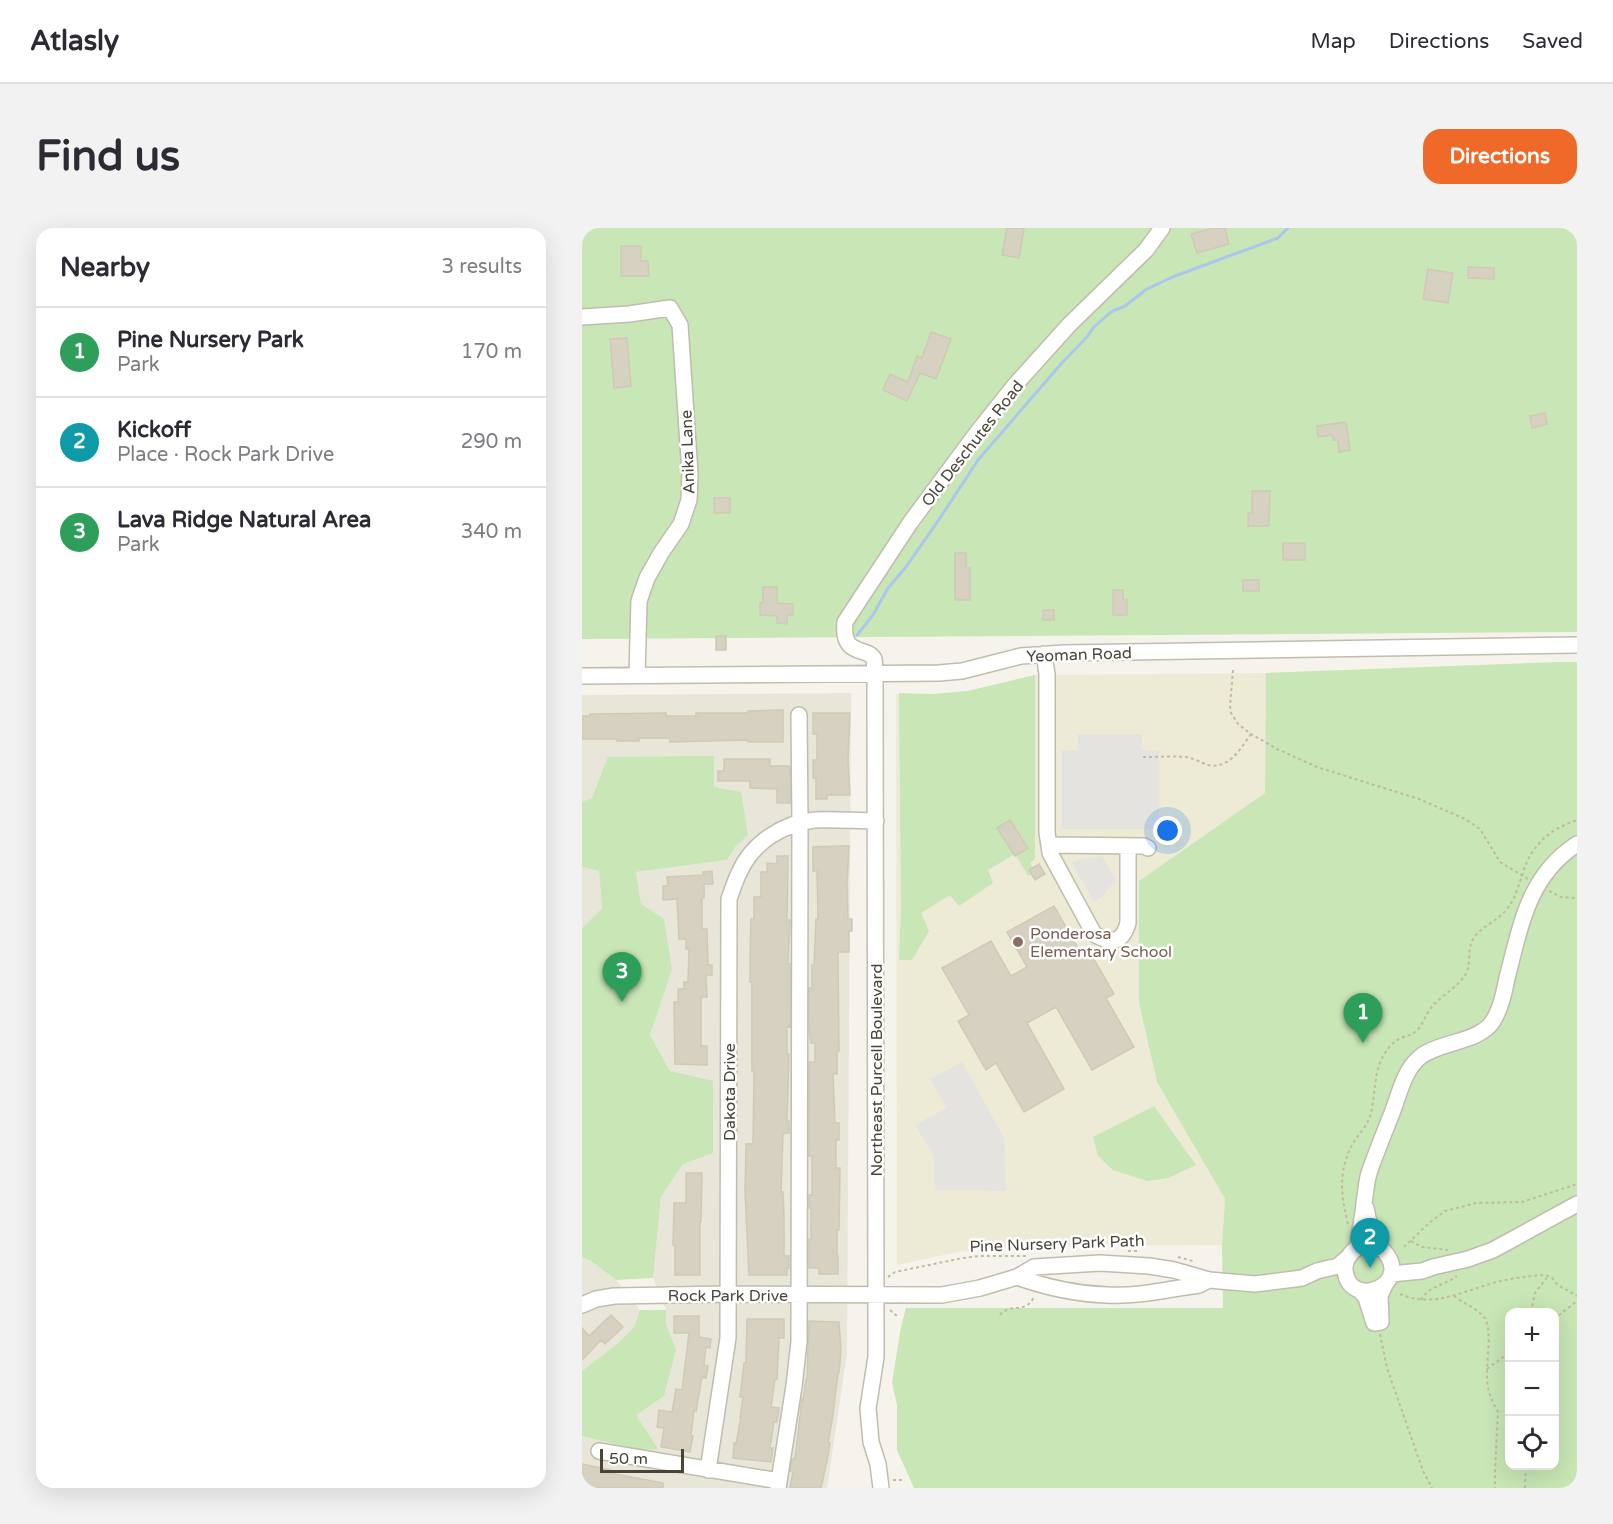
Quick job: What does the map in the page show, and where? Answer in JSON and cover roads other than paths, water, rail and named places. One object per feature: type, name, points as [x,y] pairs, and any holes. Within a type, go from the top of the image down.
[{"type":"street","name":"Old Deschutes Road","points":[[875,674],[874,660],[870,655],[857,651],[847,641],[844,632],[846,622],[858,603],[910,523],[1009,393],[1069,325],[1146,250],[1162,228]]},
{"type":"street","name":"Anika Lane","points":[[582,317],[630,314],[670,308],[680,325],[690,474],[689,500],[681,524],[647,578],[639,601],[638,676]]},
{"type":"street","name":"Yeoman Road","points":[[582,676],[939,673],[962,671],[1021,656],[1044,654],[1577,645]]},
{"type":"street","points":[[1044,654],[1047,674],[1047,832],[1050,853],[1094,934],[1106,940],[1118,940],[1125,933],[1128,923],[1128,846]]},
{"type":"street","name":"Northeast Purcell Boulevard","points":[[875,674],[876,1357],[868,1408],[871,1442],[878,1464],[890,1484]]},
{"type":"street","points":[[598,1451],[779,1485],[799,1342],[799,715]]},
{"type":"street","name":"Dakota Drive","points":[[708,1470],[728,1338],[729,899],[739,872],[753,850],[780,831],[800,823],[816,820],[876,821]]},
{"type":"street","points":[[1302,1278],[1317,1271],[1338,1266],[1352,1253],[1365,1246],[1382,1249],[1389,1273],[1380,1296],[1381,1322],[1374,1323],[1366,1298],[1355,1287],[1345,1271],[1352,1253],[1359,1228],[1369,1173],[1407,1072],[1419,1058],[1430,1050],[1478,1034],[1491,1024],[1498,1012],[1524,914],[1537,884],[1552,865],[1577,844]]},
{"type":"street","points":[[1049,845],[1144,846],[1148,848]]},
{"type":"street","points":[[1364,1202],[1374,1246]]},
{"type":"street","points":[[1017,1277],[1081,1293],[1108,1295],[1134,1294],[1199,1285],[1209,1280],[1255,1284],[1302,1278],[1339,1279],[1355,1287],[1373,1291],[1389,1273],[1422,1271],[1493,1250],[1577,1204]]},
{"type":"street","name":"Rock Park Drive","points":[[582,1305],[596,1299],[614,1296],[942,1295],[980,1288],[1017,1277],[1034,1267],[1100,1263],[1149,1266],[1209,1280]]},
{"type":"waterway","points":[[857,635],[978,460],[1093,328],[1111,312],[1125,306],[1147,289],[1175,276],[1278,238],[1288,228]]},
{"type":"place","name":"Ponderosa Elementary School","points":[[1018,942]]},
{"type":"place","name":"Lava Ridge Natural Area","points":[[622,1002]]},
{"type":"place","name":"Pine Nursery Park","points":[[1363,1043]]},
{"type":"place","name":"Kickoff","points":[[1370,1268]]}]
